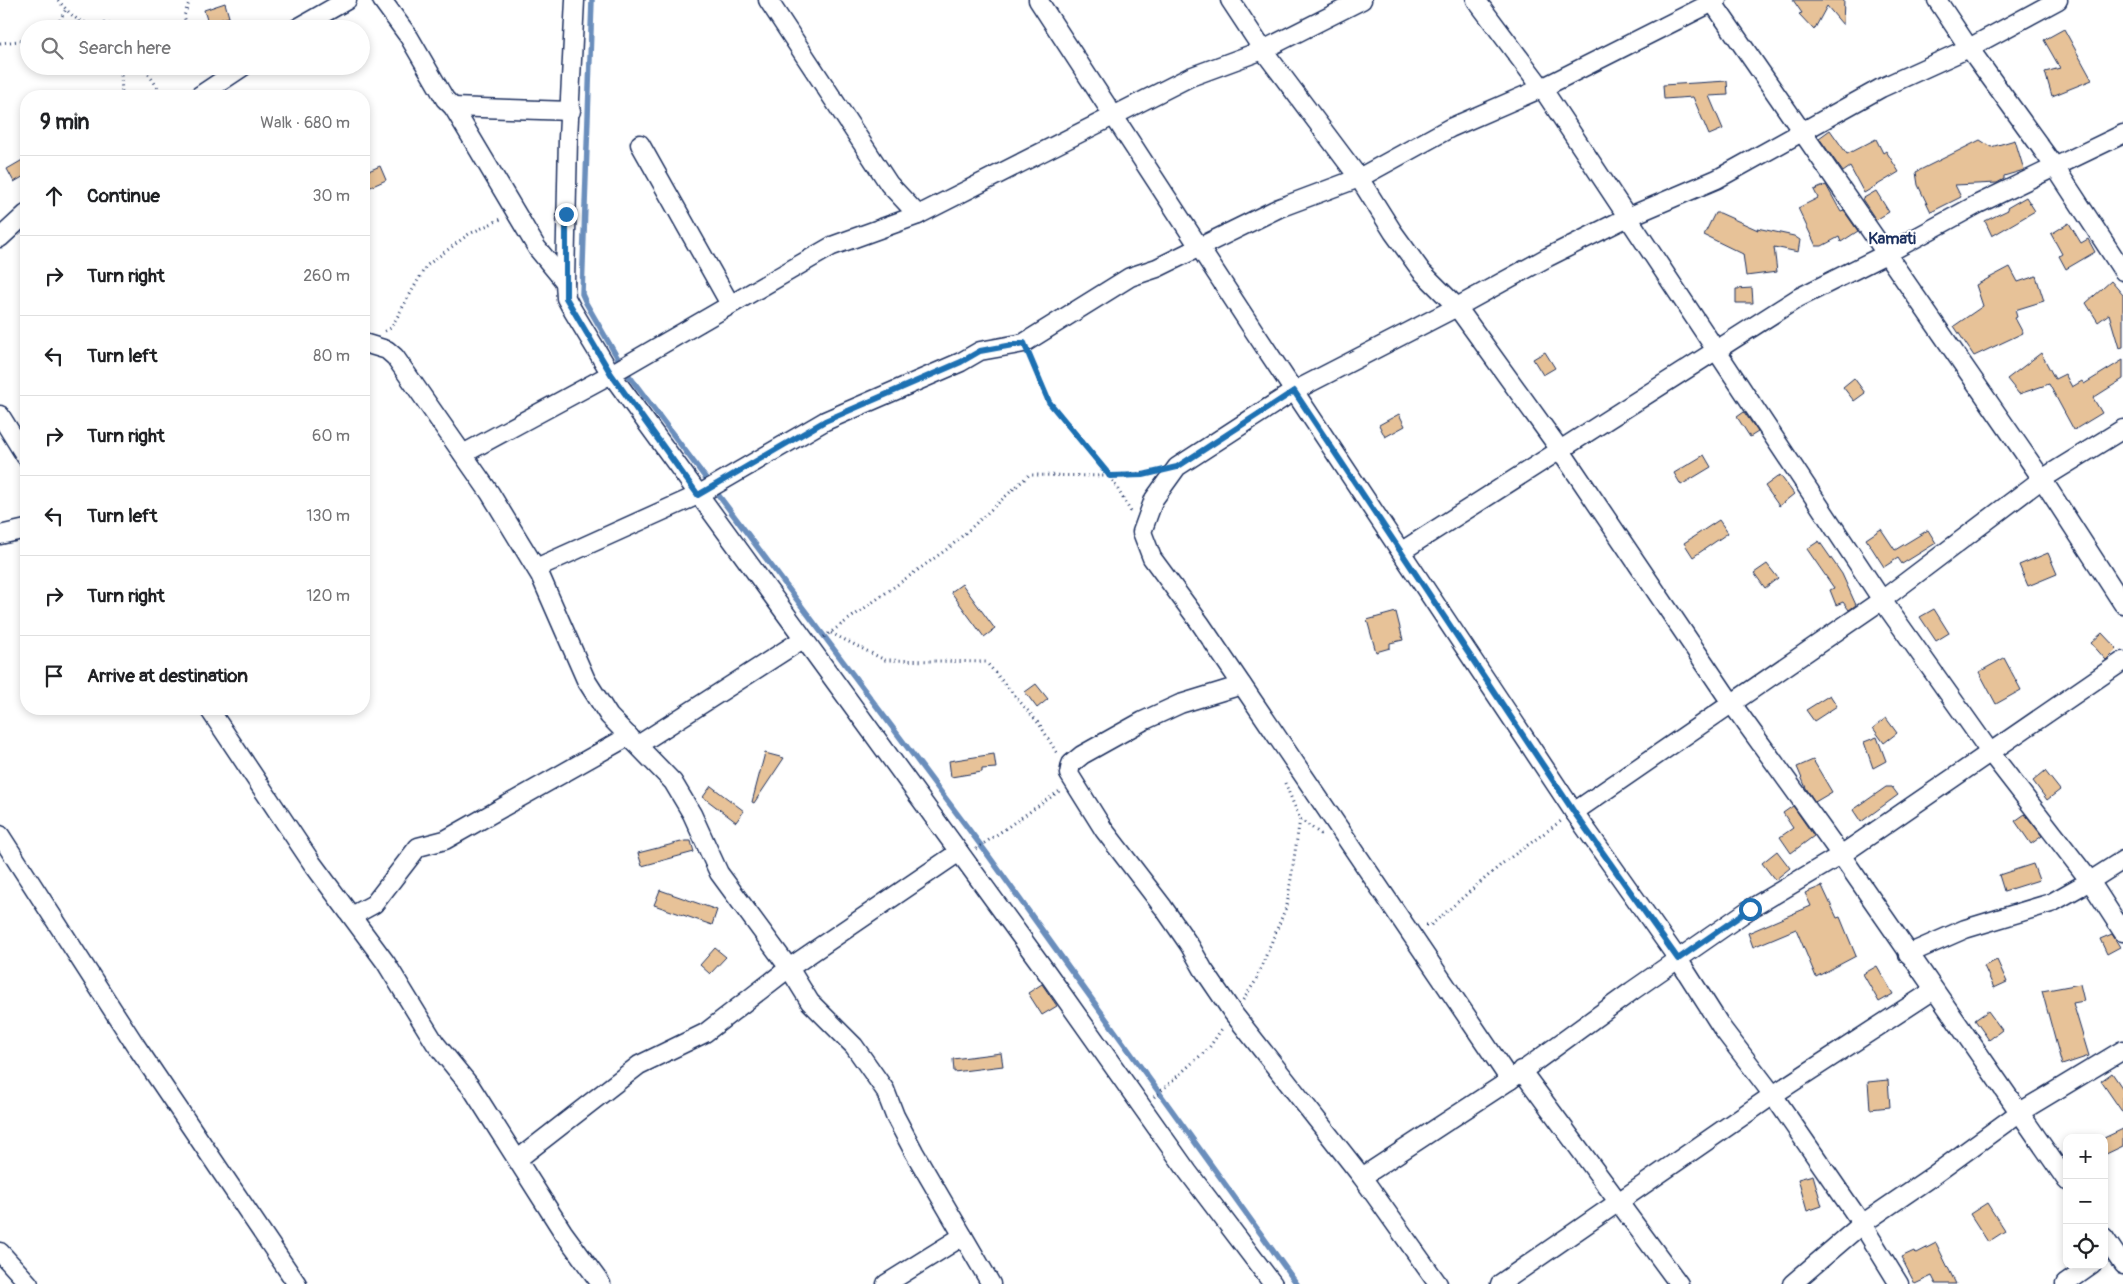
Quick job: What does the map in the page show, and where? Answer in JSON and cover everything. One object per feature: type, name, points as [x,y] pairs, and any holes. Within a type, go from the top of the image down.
[{"type":"street","points":[[312,20],[347,0]]},
{"type":"street","points":[[382,0],[409,37],[444,99],[453,107],[537,248],[565,282]]},
{"type":"street","points":[[575,0],[571,111],[568,138],[565,282],[566,298],[572,311],[611,374],[698,495],[959,852],[1188,1172],[1273,1284]]},
{"type":"street","points":[[768,0],[889,184],[918,215]]},
{"type":"street","points":[[1038,0],[1294,391],[1574,812],[1678,959],[1722,1028],[1773,1095],[1862,1224],[1899,1284]]},
{"type":"street","points":[[1230,0],[1264,50],[1359,178],[1393,232],[1422,272],[1457,307],[1560,451],[1732,704],[1841,855],[2066,1179]]},
{"type":"street","points":[[463,454],[611,374],[832,246],[918,215],[1190,77],[1264,50],[1362,0]]},
{"type":"street","points":[[1476,0],[1542,88],[1882,600],[1990,752],[2090,881],[2123,932]]},
{"type":"street","points":[[1937,0],[1969,48],[2055,167],[2123,271]]},
{"type":"street","points":[[1679,1284],[1619,1202],[1516,1075],[1407,928],[1242,685],[1152,558],[1142,532],[1154,499],[1177,467],[1294,391],[1457,307],[1548,257],[1628,217],[1717,179],[1882,88],[1969,48],[2058,0]]},
{"type":"street","points":[[536,568],[698,495],[825,421],[961,362],[980,351],[1024,343],[1130,277],[1156,268],[1280,208],[1359,178],[1450,128],[1542,88],[1714,1],[1802,132],[2042,479],[2123,604]]},
{"type":"street","points":[[208,90],[230,75]]},
{"type":"street","points":[[453,107],[571,111]]},
{"type":"street","points":[[1402,551],[1798,298],[1886,254],[1978,204],[2123,134]]},
{"type":"street","points":[[640,144],[730,304]]},
{"type":"street","points":[[0,238],[20,220]]},
{"type":"street","points":[[370,345],[387,350],[395,357],[463,454],[536,568],[586,680],[609,716],[673,782],[692,814],[719,873],[789,968],[810,1002],[854,1046],[885,1090],[895,1116],[910,1144],[991,1284]]},
{"type":"street","points":[[0,415],[20,443]]},
{"type":"street","points":[[1574,812],[1882,600],[2042,479],[2123,429]]},
{"type":"street","points":[[0,535],[20,530]]},
{"type":"street","points":[[352,916],[374,904],[418,846],[445,840],[633,740],[803,639]]},
{"type":"street","points":[[1362,1177],[1516,1075],[1750,909],[1841,855],[2123,661]]},
{"type":"street","points":[[1242,685],[1180,704],[1143,721],[1082,755],[1071,764],[1071,778],[1104,830],[1163,906],[1190,946],[1203,970],[1233,1013],[1362,1177],[1438,1284]]},
{"type":"street","points":[[213,715],[312,863],[386,963],[435,1042],[471,1087],[563,1232],[601,1284]]},
{"type":"street","points":[[0,835],[136,1046],[297,1284]]},
{"type":"street","points":[[518,1159],[639,1065],[705,1033],[789,968],[959,852]]},
{"type":"street","points":[[1908,954],[1965,929],[2051,903],[2123,860]]},
{"type":"street","points":[[1500,1284],[1773,1095],[1934,990]]},
{"type":"street","points":[[1792,1284],[1862,1224],[1931,1177],[2020,1112],[2123,1050]]},
{"type":"street","points":[[886,1284],[963,1236]]},
{"type":"street","points":[[2111,1247],[2123,1265]]},
{"type":"street","points":[[0,1252],[29,1284]]},
{"type":"street","points":[[2065,1284],[2086,1269]]},
{"type":"path","points":[[58,0],[77,20]]},
{"type":"path","points":[[185,20],[184,16],[190,0]]},
{"type":"path","points":[[60,20],[66,9]]},
{"type":"path","points":[[0,43],[20,41]]},
{"type":"path","points":[[121,75],[122,90]]},
{"type":"path","points":[[149,75],[160,90]]},
{"type":"path","points":[[370,340],[391,328],[426,266],[469,234],[515,212]]},
{"type":"path","points":[[1024,343],[1049,402],[1110,476],[1142,532]]},
{"type":"path","points":[[985,843],[1071,778],[1040,725],[986,662],[885,660],[831,633],[950,547],[1029,475],[1143,475],[1177,467]]},
{"type":"path","points":[[1163,1089],[1209,1048],[1256,982],[1287,905],[1300,819],[1283,777]]},
{"type":"path","points":[[1407,928],[1431,925],[1503,863],[1574,812]]},
{"type":"path","points":[[1300,819],[1325,837]]},
{"type":"building","points":[[1793,0],[1844,0],[1843,25],[1827,6],[1814,30],[1799,14],[1802,13]]},
{"type":"building","points":[[225,3],[229,17],[218,20],[207,20],[204,10]]},
{"type":"building","points":[[2064,29],[2092,80],[2052,96],[2045,72],[2060,68],[2044,40]]},
{"type":"building","points":[[1727,81],[1728,95],[1709,96],[1723,129],[1709,135],[1693,97],[1664,99],[1663,85]]},
{"type":"building","points":[[1830,130],[1847,154],[1876,139],[1883,153],[1886,151],[1899,172],[1864,193],[1850,167],[1843,172],[1819,138]]},
{"type":"building","points":[[1980,140],[1991,147],[2015,140],[2024,170],[2004,176],[2004,179],[1997,183],[1955,185],[1961,197],[1931,212],[1918,185],[1916,172]]},
{"type":"building","points":[[20,161],[20,178],[14,182],[7,169]]},
{"type":"building","points":[[380,166],[386,180],[370,187],[370,170]]},
{"type":"building","points":[[1826,185],[1841,212],[1844,211],[1858,231],[1841,242],[1839,237],[1822,246],[1816,246],[1798,208],[1818,198],[1814,190]]},
{"type":"building","points":[[1876,191],[1889,212],[1876,220],[1862,199]]},
{"type":"building","points":[[2026,197],[2035,211],[1992,236],[1985,221],[2008,210],[2007,208]]},
{"type":"building","points":[[1715,213],[1720,213],[1758,230],[1757,228],[1794,236],[1800,240],[1798,252],[1774,247],[1777,272],[1746,276],[1743,254],[1704,235]]},
{"type":"building","points":[[2069,223],[2081,243],[2088,239],[2095,252],[2066,269],[2059,256],[2062,254],[2051,234]]},
{"type":"building","points":[[2010,267],[2018,282],[2036,276],[2044,301],[2015,310],[2017,317],[2015,318],[2023,333],[1974,356],[1954,326],[1983,306],[1976,285]]},
{"type":"building","points":[[2111,281],[2123,295],[2123,347],[2119,348],[2109,314],[2098,322],[2086,303]]},
{"type":"building","points":[[1752,288],[1753,303],[1736,303],[1736,289]]},
{"type":"building","points":[[1545,352],[1555,368],[1543,375],[1533,359]]},
{"type":"building","points":[[2041,353],[2055,379],[2065,374],[2072,387],[2082,381],[2084,384],[2123,360],[2123,379],[2093,398],[2102,413],[2074,430],[2049,384],[2019,394],[2007,379]]},
{"type":"building","points":[[1854,378],[1865,393],[1854,401],[1843,387]]},
{"type":"building","points":[[1744,412],[1758,432],[1750,437],[1737,417]]},
{"type":"building","points":[[1399,414],[1405,426],[1385,437],[1379,425]]},
{"type":"building","points":[[1704,455],[1711,467],[1681,485],[1674,473]]},
{"type":"building","points":[[1780,475],[1794,494],[1779,506],[1765,486]]},
{"type":"building","points":[[1719,520],[1728,533],[1693,557],[1684,543]]},
{"type":"building","points":[[1881,529],[1895,550],[1928,530],[1936,543],[1902,564],[1898,558],[1884,567],[1866,539]]},
{"type":"building","points":[[1819,541],[1842,574],[1856,605],[1849,610],[1843,602],[1836,605],[1830,590],[1834,588],[1807,549]]},
{"type":"building","points":[[2048,553],[2057,574],[2028,586],[2019,565]]},
{"type":"building","points":[[1767,564],[1778,578],[1765,588],[1754,573]]},
{"type":"building","points":[[962,584],[995,629],[984,637],[951,592]]},
{"type":"building","points":[[1934,609],[1949,633],[1936,641],[1920,617]]},
{"type":"building","points":[[1396,612],[1403,640],[1390,643],[1390,648],[1376,652],[1367,620]]},
{"type":"building","points":[[2102,633],[2117,649],[2106,660],[2091,643]]},
{"type":"building","points":[[2004,658],[2021,690],[1996,704],[1979,672]]},
{"type":"building","points":[[1036,684],[1048,699],[1037,708],[1025,692]]},
{"type":"building","points":[[1830,695],[1837,706],[1814,721],[1806,710]]},
{"type":"building","points":[[1886,718],[1897,733],[1884,743],[1873,728]]},
{"type":"building","points":[[1877,737],[1886,761],[1873,768],[1864,742]]},
{"type":"building","points":[[765,753],[784,758],[754,803],[752,802]]},
{"type":"building","points":[[994,754],[996,768],[982,769],[982,772],[951,777],[949,761]]},
{"type":"building","points":[[1813,760],[1832,792],[1815,802],[1806,788],[1797,767]]},
{"type":"building","points":[[2045,771],[2060,790],[2047,800],[2033,781]]},
{"type":"building","points":[[711,786],[744,811],[736,822],[703,797]]},
{"type":"building","points":[[1886,787],[1892,787],[1898,795],[1861,822],[1853,810]]},
{"type":"building","points":[[1793,806],[1814,836],[1791,853],[1780,837],[1793,828],[1783,813]]},
{"type":"building","points":[[2025,814],[2042,836],[2031,844],[2015,821]]},
{"type":"building","points":[[691,841],[694,852],[642,866],[638,853]]},
{"type":"building","points":[[1777,851],[1790,868],[1775,880],[1762,863]]},
{"type":"building","points":[[2033,864],[2039,880],[2004,891],[1999,875]]},
{"type":"building","points":[[1822,886],[1837,918],[1840,917],[1856,956],[1816,977],[1796,929],[1753,947],[1748,933],[1811,906],[1805,893]]},
{"type":"building","points":[[660,890],[717,910],[712,925],[654,905]]},
{"type":"building","points":[[2112,934],[2120,947],[2107,954],[2100,939]]},
{"type":"building","points":[[715,948],[726,957],[710,974],[700,965]]},
{"type":"building","points":[[1997,960],[2007,982],[1994,988],[1984,966]]},
{"type":"building","points":[[1877,966],[1893,994],[1879,1002],[1863,974]]},
{"type":"building","points":[[1042,984],[1057,1006],[1042,1015],[1028,993]]},
{"type":"building","points":[[2080,984],[2084,1001],[2073,1003],[2089,1056],[2062,1065],[2042,991]]},
{"type":"building","points":[[1988,1011],[2002,1030],[1989,1040],[1975,1020]]},
{"type":"building","points":[[1001,1053],[1003,1066],[954,1072],[953,1059]]},
{"type":"building","points":[[2112,1073],[2123,1089],[2123,1113],[2101,1081]]},
{"type":"building","points":[[1888,1080],[1890,1107],[1870,1109],[1868,1082]]},
{"type":"building","points":[[2123,1129],[2123,1146],[2108,1153],[2108,1136]]},
{"type":"building","points":[[1813,1175],[1822,1206],[1807,1211],[1798,1179]]},
{"type":"building","points":[[1987,1203],[2005,1231],[1988,1242],[1970,1214]]},
{"type":"building","points":[[1936,1243],[1956,1284],[1936,1284],[1932,1276],[1915,1284],[1901,1257],[1914,1251],[1915,1254]]},
{"type":"waterway","points":[[592,0],[582,294],[586,303],[624,369],[988,855],[1297,1284]]},
{"type":"district","name":"Kamati","points":[[1892,238]]},
{"type":"route","points":[[566,214],[565,282],[566,298],[572,311],[611,374],[698,495],[825,421],[961,362],[980,351],[1024,343],[1049,402],[1110,476],[1143,475],[1177,467],[1294,391],[1574,812],[1678,959],[1750,909]]}]
